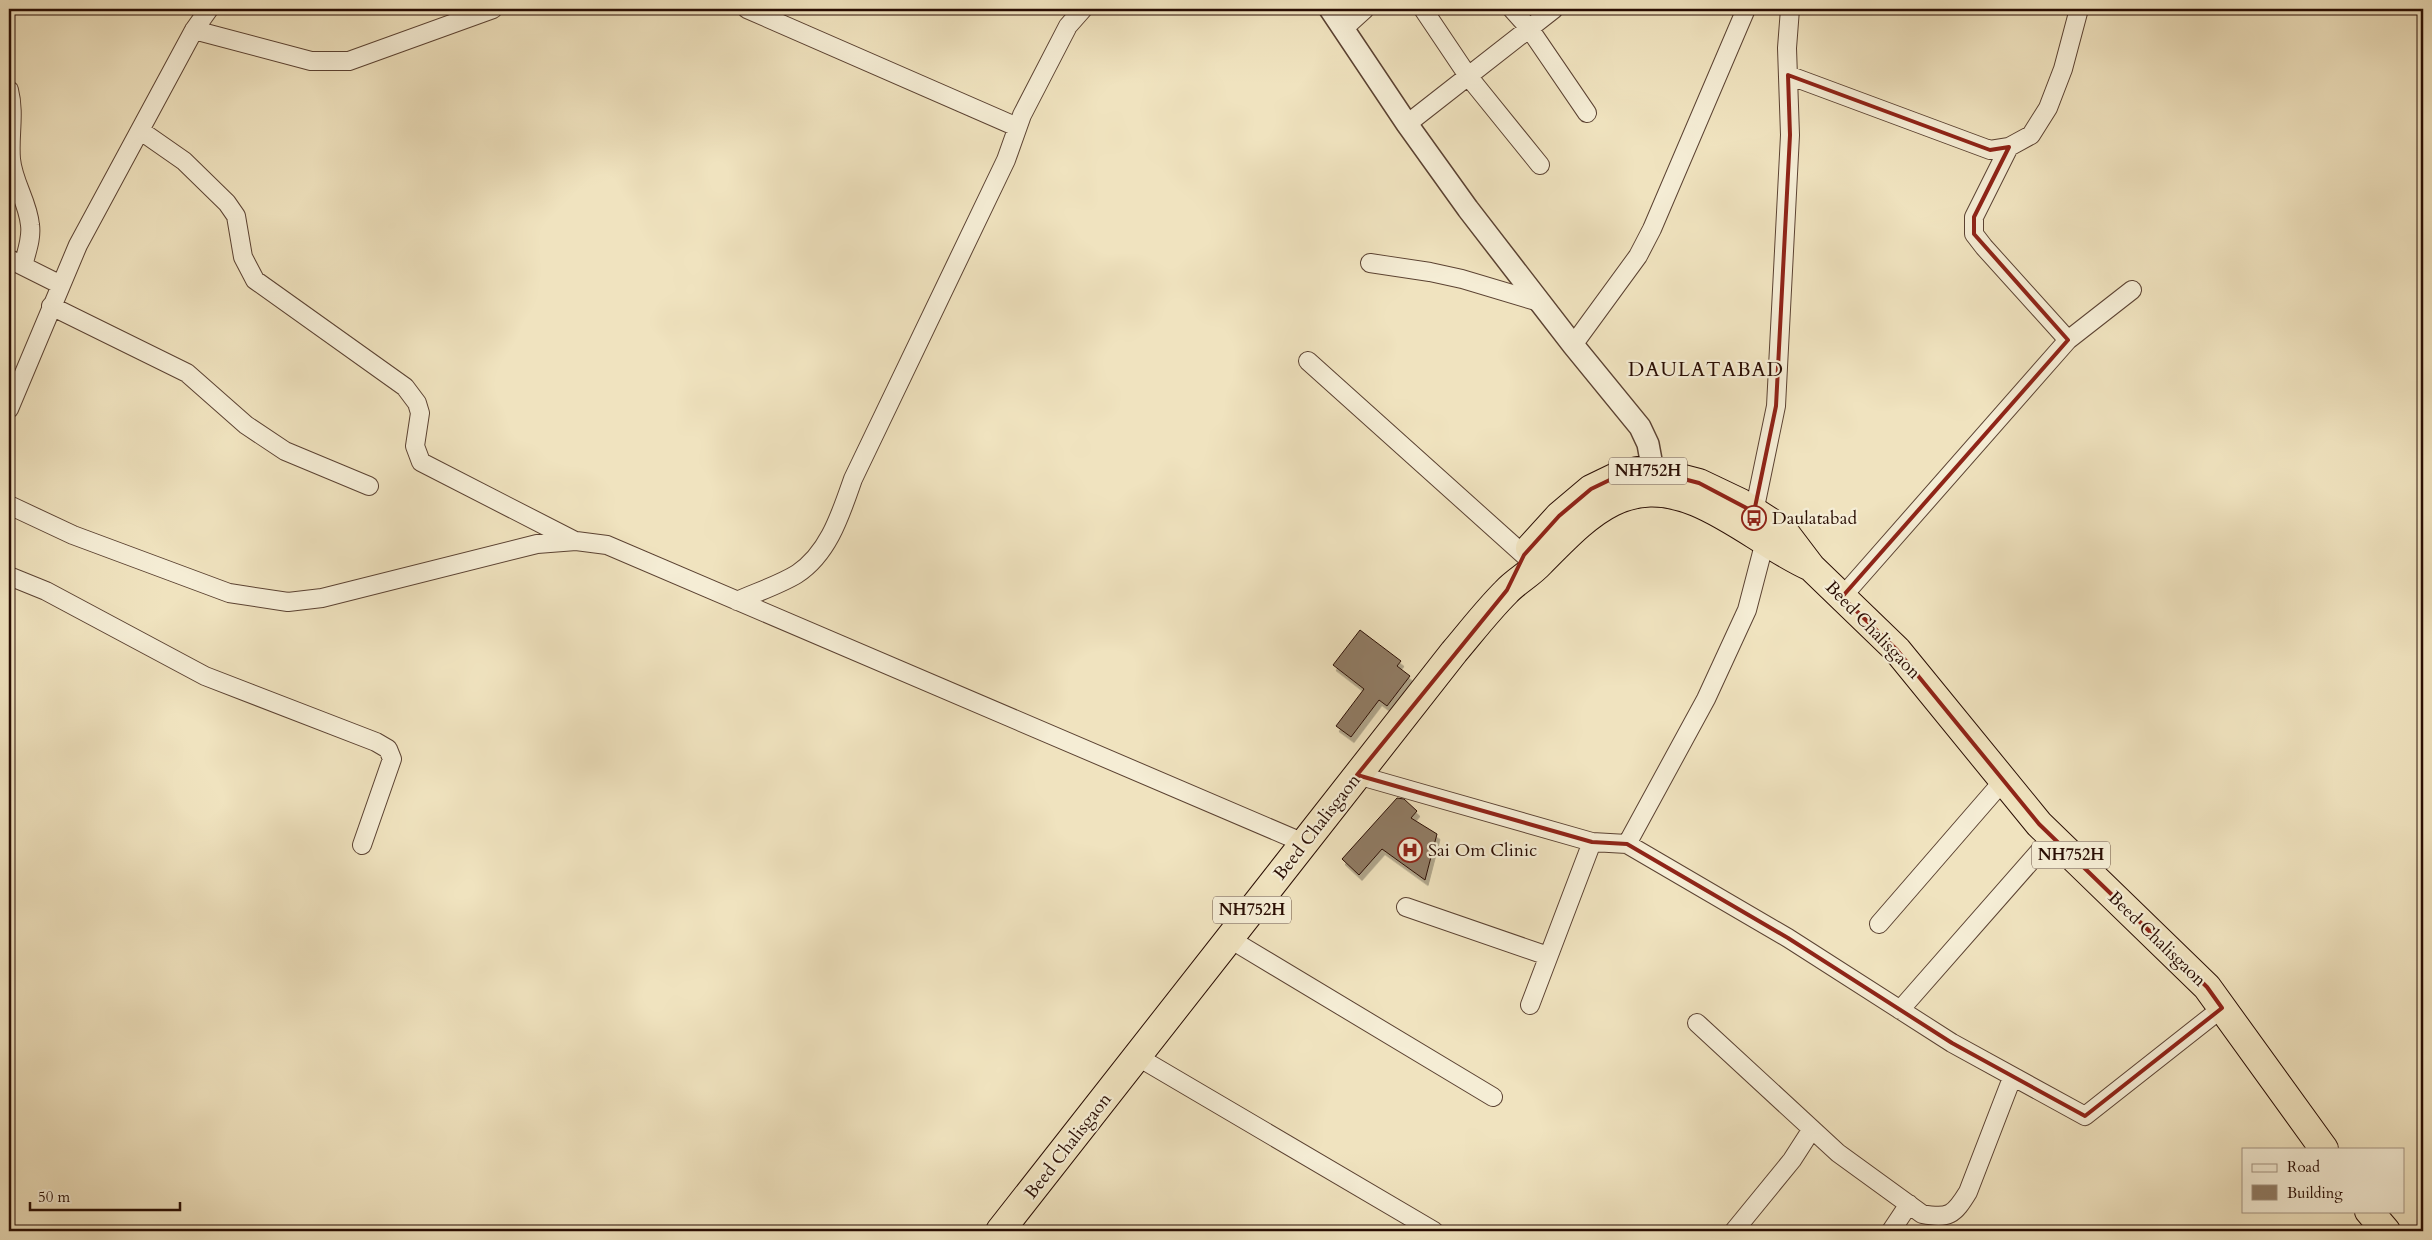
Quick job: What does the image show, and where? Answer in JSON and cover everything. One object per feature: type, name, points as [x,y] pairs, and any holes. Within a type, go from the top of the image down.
[{"type":"highway","name":"Beed Chalisgaon","points":[[1507,590],[1512,574],[1524,555],[1559,516],[1591,489],[1620,475],[1637,471],[1653,471],[1699,483],[1754,512],[1786,534],[1811,567],[1897,650],[2052,837],[2207,987],[2323,1148]]},
{"type":"highway","name":"Beed Chalisgaon","points":[[1000,1231],[1454,652],[1507,590],[1525,578],[1561,541],[1599,508],[1615,500],[1643,492],[1674,495],[1695,502],[1740,524],[1790,558],[1811,567]]},
{"type":"highway","points":[[2370,1212],[2386,1231]]},
{"type":"street","points":[[9,409],[78,245],[194,30],[209,9]]},
{"type":"street","points":[[194,30],[311,61],[349,61],[493,9]]},
{"type":"street","points":[[747,9],[1016,127]]},
{"type":"street","points":[[738,601],[797,573],[817,556],[834,529],[853,479],[1006,160],[1016,127],[1068,26],[1083,9]]},
{"type":"street","points":[[1330,9],[1407,124],[1539,302],[1640,427],[1648,444],[1653,471]]},
{"type":"street","points":[[1343,29],[1365,9]]},
{"type":"street","points":[[1423,9],[1468,76],[1540,165]]},
{"type":"street","points":[[1512,9],[1529,28],[1587,113]]},
{"type":"street","points":[[1407,124],[1554,9]]},
{"type":"street","points":[[1573,345],[1638,256],[1746,9]]},
{"type":"street","points":[[1754,512],[1776,406],[1790,135],[1787,48],[1790,9]]},
{"type":"street","points":[[1788,75],[1990,150],[2009,147],[2031,135],[2048,108],[2063,69],[2079,9]]},
{"type":"street","points":[[9,90],[12,102],[11,158],[16,182],[30,224],[30,238],[16,263],[61,285]]},
{"type":"street","points":[[141,131],[184,161],[227,203],[236,216],[243,257],[255,280],[405,388],[417,403],[420,413],[415,446],[421,462],[576,541]]},
{"type":"street","points":[[2009,147],[1974,218],[1974,234],[2068,340]]},
{"type":"street","points":[[1370,263],[1446,275],[1539,302]]},
{"type":"street","points":[[1842,597],[2068,340],[2132,290]]},
{"type":"street","points":[[51,306],[187,374],[246,425],[278,447],[369,486]]},
{"type":"street","points":[[1308,361],[1524,555]]},
{"type":"street","points":[[9,505],[73,535],[229,593],[288,602],[322,598],[538,544],[576,541],[607,545],[1304,843]]},
{"type":"street","points":[[1627,844],[1706,699],[1748,610],[1764,541]]},
{"type":"street","points":[[9,576],[46,591],[205,676],[376,742],[388,749],[392,759],[362,845]]},
{"type":"street","points":[[1357,775],[1592,842],[1627,844],[1788,938],[1900,1010],[2012,1078],[2085,1116],[2222,1008]]},
{"type":"street","points":[[1879,924],[2004,781]]},
{"type":"street","points":[[1900,1010],[2052,837]]},
{"type":"street","points":[[1530,1005],[1592,842]]},
{"type":"street","points":[[1406,907],[1548,956]]},
{"type":"street","points":[[1230,938],[1493,1097]]},
{"type":"street","points":[[1698,1023],[1838,1153],[1922,1214],[1938,1217],[1948,1223],[1968,1192],[2012,1078]]},
{"type":"street","points":[[1138,1057],[1434,1231]]},
{"type":"street","points":[[1734,1231],[1792,1160],[1812,1130]]},
{"type":"street","points":[[1891,1231],[1909,1204]]},
{"type":"highlighted area","points":[[1788,75],[1990,150],[2009,147],[1974,217],[1974,234],[2068,340],[1842,597],[1897,650],[2039,824],[2207,987],[2222,1008],[2085,1116],[1952,1043],[1788,938],[1627,844],[1592,842],[1357,775],[1507,590],[1524,555],[1559,516],[1591,489],[1620,475],[1653,471],[1699,483],[1754,512],[1776,406],[1790,135]]},
{"type":"building","points":[[1360,630],[1401,661],[1397,666],[1410,676],[1387,706],[1379,700],[1351,737],[1336,726],[1364,689],[1333,665]]},
{"type":"building","points":[[1397,798],[1404,799],[1417,811],[1411,818],[1437,834],[1425,880],[1382,849],[1359,875],[1342,859]]},
{"type":"place","name":"Daulatabad","points":[[1754,518]]},
{"type":"place","name":"Sai Om Clinic","points":[[1410,850]]},
{"type":"district","name":"DAULATABAD","points":[[1706,369]]}]
